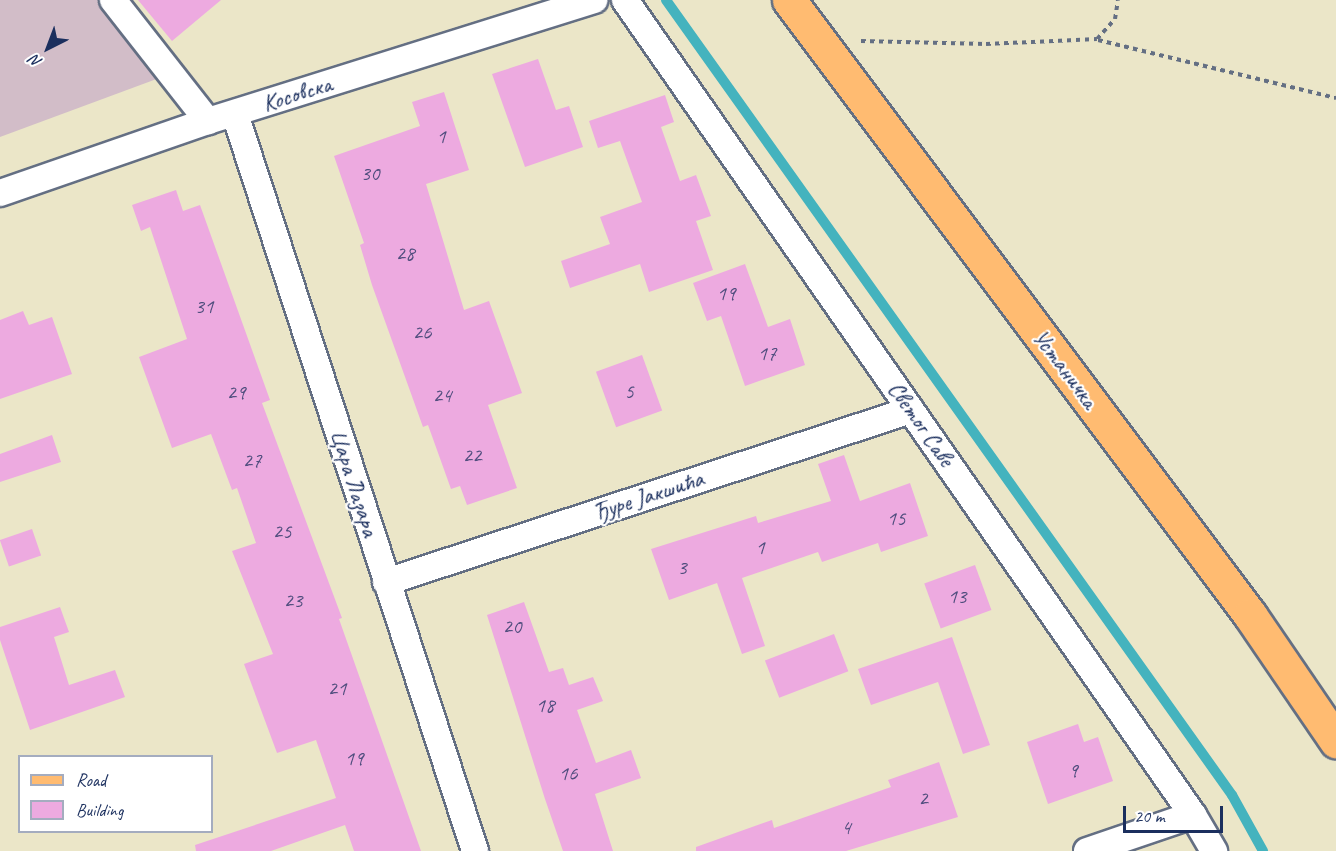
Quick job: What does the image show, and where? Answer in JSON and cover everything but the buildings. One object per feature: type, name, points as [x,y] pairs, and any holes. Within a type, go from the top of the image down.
[{"type":"main road","name":"Устаничка","points":[[789,0],[1251,615],[1336,741]]},
{"type":"street","points":[[113,0],[208,121]]},
{"type":"street","name":"Косовска","points":[[0,193],[208,121],[595,0]]},
{"type":"street","name":"Светог Саве","points":[[625,0],[1193,815],[1214,851]]},
{"type":"street","name":"Цара Лазара","points":[[235,114],[386,582],[476,851]]},
{"type":"street","name":"Ђуре Јакшића","points":[[386,582],[911,410]]},
{"type":"street","points":[[1087,851],[1193,815]]},
{"type":"path","points":[[1097,39],[1115,19],[1118,0]]},
{"type":"path","points":[[818,41],[986,44],[1097,39],[1336,98]]},
{"type":"shaded area","points":[[0,0],[100,0],[162,77],[0,137]]},
{"type":"waterway","points":[[666,0],[1232,795],[1263,851]]}]
